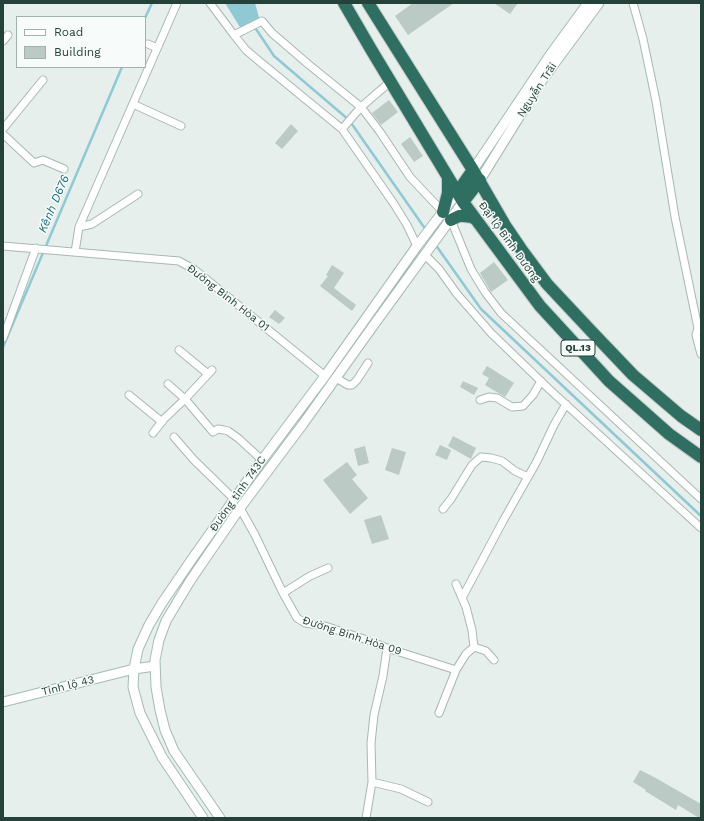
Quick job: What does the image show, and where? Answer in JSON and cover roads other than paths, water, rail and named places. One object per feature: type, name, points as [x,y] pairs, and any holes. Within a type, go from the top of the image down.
[{"type":"highway","name":"Đại lộ Bình Dương","points":[[344,3],[460,197],[540,306],[609,381],[669,434],[701,457]]},
{"type":"highway","name":"Đại lộ Bình Dương","points":[[368,3],[480,180],[506,227],[547,284],[633,375],[681,416],[701,430]]},
{"type":"highway","points":[[460,197],[473,170]]},
{"type":"highway","points":[[448,176],[447,216],[476,218]]},
{"type":"highway","points":[[460,197],[480,180]]},
{"type":"main road","name":"Nguyễn Trãi","points":[[473,170],[550,55],[588,3]]},
{"type":"main road","name":"Nguyễn Trãi","points":[[480,180],[540,83],[599,3]]},
{"type":"main road","name":"Đường tỉnh 743C","points":[[220,818],[174,751],[165,730],[156,687],[155,660],[159,640],[166,621],[190,581],[240,508],[425,255],[447,216],[460,197]]},
{"type":"main road","name":"Đường tỉnh 743C","points":[[203,818],[162,756],[140,713],[133,687],[134,669],[138,649],[149,625],[162,603],[234,498],[325,376],[417,246],[447,216]]},
{"type":"main road","points":[[325,376],[335,380]]},
{"type":"main road","name":"Tỉnh lộ 43","points":[[3,702],[134,669],[155,666]]},
{"type":"street","points":[[71,252],[79,227],[177,3]]},
{"type":"street","points":[[210,3],[246,50],[342,128],[394,204],[407,225],[417,246]]},
{"type":"street","points":[[633,3],[643,39],[656,101],[675,217],[700,329],[696,335],[701,354]]},
{"type":"street","points":[[234,35],[262,21],[272,33],[308,64],[361,106],[410,177],[447,216],[471,269],[485,292],[501,312],[701,499]]},
{"type":"street","points":[[3,41],[8,35]]},
{"type":"street","points":[[148,44],[157,48]]},
{"type":"street","points":[[3,129],[44,80]]},
{"type":"street","points":[[342,128],[361,106],[390,82]]},
{"type":"street","points":[[133,104],[181,126]]},
{"type":"street","points":[[3,134],[34,163],[43,160],[64,169]]},
{"type":"street","points":[[79,227],[92,224],[138,194]]},
{"type":"street","name":"Đường Bình Hòa 01","points":[[3,246],[179,261],[195,270],[325,376]]},
{"type":"street","points":[[3,338],[5,328],[36,248]]},
{"type":"street","points":[[425,255],[439,269],[457,294],[491,333],[701,528]]},
{"type":"street","points":[[153,433],[210,372],[179,350]]},
{"type":"street","points":[[335,380],[352,385],[368,363]]},
{"type":"street","points":[[480,400],[489,396],[497,398],[512,407],[523,406],[533,395],[541,380]]},
{"type":"street","points":[[168,384],[186,399],[213,432],[218,429],[228,431],[262,460]]},
{"type":"street","points":[[129,395],[162,422]]},
{"type":"street","points":[[462,598],[537,461],[566,404]]},
{"type":"street","points":[[174,437],[194,460],[234,498]]},
{"type":"street","points":[[443,509],[472,465],[481,457],[502,461],[515,471],[528,477]]},
{"type":"street","name":"Đường Bình Hòa 09","points":[[240,508],[297,618],[305,623],[325,626],[456,670]]},
{"type":"street","points":[[283,593],[310,576],[328,568]]},
{"type":"street","points":[[456,584],[466,607],[472,630],[474,647]]},
{"type":"street","points":[[474,647],[486,651],[494,660]]},
{"type":"street","points":[[439,713],[456,670],[466,654],[474,647]]},
{"type":"street","points":[[366,818],[372,782],[371,743],[373,722],[383,676],[387,648]]},
{"type":"street","points":[[372,782],[401,789],[428,802]]},
{"type":"water","points":[[225,3],[255,3],[260,21],[243,32]]},
{"type":"waterway","name":"Kênh D676","points":[[146,16],[152,3]]},
{"type":"waterway","points":[[254,26],[274,56],[349,120],[426,230]]},
{"type":"waterway","name":"Kênh D676","points":[[3,347],[122,68]]},
{"type":"waterway","points":[[435,244],[481,309],[701,516]]}]
